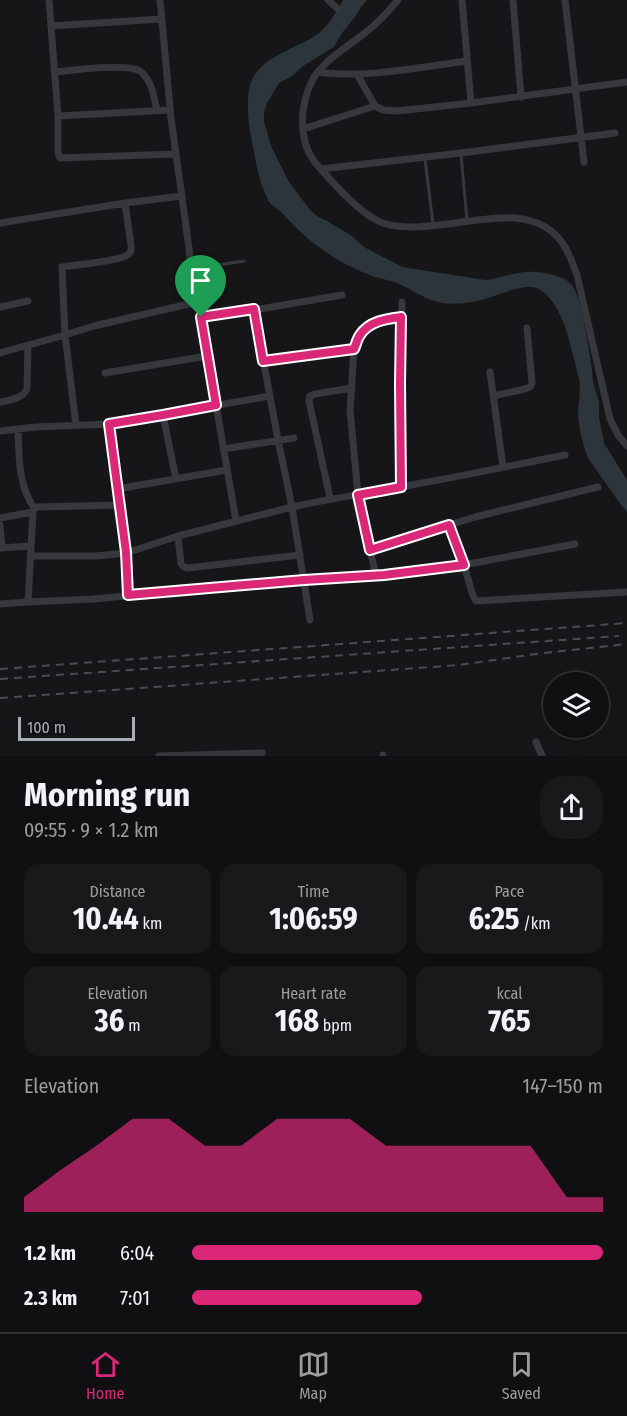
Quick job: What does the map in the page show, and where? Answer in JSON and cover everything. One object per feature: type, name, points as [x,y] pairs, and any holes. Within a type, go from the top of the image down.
[{"type":"street","points":[[49,0],[60,158],[176,154]]},
{"type":"street","points":[[159,0],[170,110],[191,269],[236,521]]},
{"type":"street","points":[[328,0],[338,9]]},
{"type":"street","points":[[398,0],[382,19],[328,61],[318,72],[304,106],[304,140],[309,153],[353,202],[377,221],[396,226],[433,225],[511,217],[537,223],[554,232],[569,252],[577,275],[610,419],[627,446]]},
{"type":"street","points":[[462,0],[471,103]]},
{"type":"street","points":[[513,0],[520,97]]},
{"type":"street","points":[[565,0],[584,162]]},
{"type":"street","points":[[51,26],[161,19]]},
{"type":"street","points":[[318,72],[357,74],[467,61]]},
{"type":"street","points":[[55,72],[128,67],[139,71],[152,89],[157,110]]},
{"type":"street","points":[[357,74],[375,106],[383,110],[397,111],[627,82]]},
{"type":"street","points":[[303,129],[375,106]]},
{"type":"street","points":[[58,116],[170,110]]},
{"type":"street","points":[[321,169],[615,133]]},
{"type":"street","points":[[0,223],[182,196]]},
{"type":"street","points":[[76,425],[65,336],[62,267],[117,259],[131,251],[125,203]]},
{"type":"street","points":[[201,317],[342,295]]},
{"type":"street","points":[[0,307],[28,301]]},
{"type":"street","points":[[0,352],[65,336],[94,326],[197,302]]},
{"type":"street","points":[[401,487],[402,302]]},
{"type":"street","points":[[254,309],[292,507],[310,620]]},
{"type":"street","points":[[376,576],[358,495],[350,410],[354,349],[366,328],[380,321],[401,317]]},
{"type":"street","points":[[493,396],[530,387],[532,383],[527,328]]},
{"type":"street","points":[[0,402],[17,398],[27,389],[28,346]]},
{"type":"street","points":[[263,361],[354,349]]},
{"type":"street","points":[[105,373],[207,356]]},
{"type":"street","points":[[490,372],[502,467]]},
{"type":"street","points":[[330,498],[309,401],[310,396],[352,388]]},
{"type":"street","points":[[0,431],[109,424],[270,396]]},
{"type":"street","points":[[163,415],[176,479]]},
{"type":"street","points":[[109,424],[126,552],[128,595]]},
{"type":"street","points":[[18,429],[19,468],[23,486],[34,510],[28,602]]},
{"type":"street","points":[[223,449],[294,438]]},
{"type":"street","points":[[30,556],[96,556],[126,552],[178,536],[330,498],[358,495],[565,455]]},
{"type":"street","points":[[117,489],[227,470]]},
{"type":"street","points":[[370,550],[475,517],[598,487]]},
{"type":"street","points":[[0,518],[38,507],[120,506]]},
{"type":"street","points":[[0,525],[1,548],[31,546]]},
{"type":"street","points":[[449,525],[476,601],[627,592]]},
{"type":"street","points":[[178,536],[181,564],[188,568],[300,555]]},
{"type":"street","points":[[0,604],[93,599],[304,580],[376,576],[464,565],[575,544]]},
{"type":"street","points":[[536,742],[542,756]]},
{"type":"street","points":[[159,756],[262,753]]},
{"type":"lane","points":[[461,153],[468,221]]},
{"type":"lane","points":[[425,157],[433,225]]},
{"type":"lane","points":[[191,269],[244,261]]},
{"type":"shaded area","points":[[343,0],[367,0],[334,47],[279,83],[264,113],[271,146],[289,182],[317,216],[352,236],[364,247],[402,267],[485,280],[537,272],[556,276],[571,284],[575,290],[584,324],[593,382],[599,402],[599,417],[604,443],[627,480],[627,512],[588,458],[579,423],[579,378],[566,329],[548,296],[539,289],[526,287],[472,302],[452,304],[436,302],[397,283],[361,272],[336,259],[303,234],[268,201],[258,172],[250,130],[248,107],[250,84],[259,70],[274,57],[311,39],[323,30]]},
{"type":"railway","points":[[0,669],[627,623]]},
{"type":"railway","points":[[0,679],[619,636]]},
{"type":"railway","points":[[0,698],[459,665],[627,644]]},
{"type":"route","points":[[254,309],[263,361],[354,349],[366,328],[380,321],[401,317],[401,487],[358,495],[370,550],[449,525],[464,565],[384,575],[128,595],[126,552],[109,424],[216,405],[201,317],[254,309]]}]
